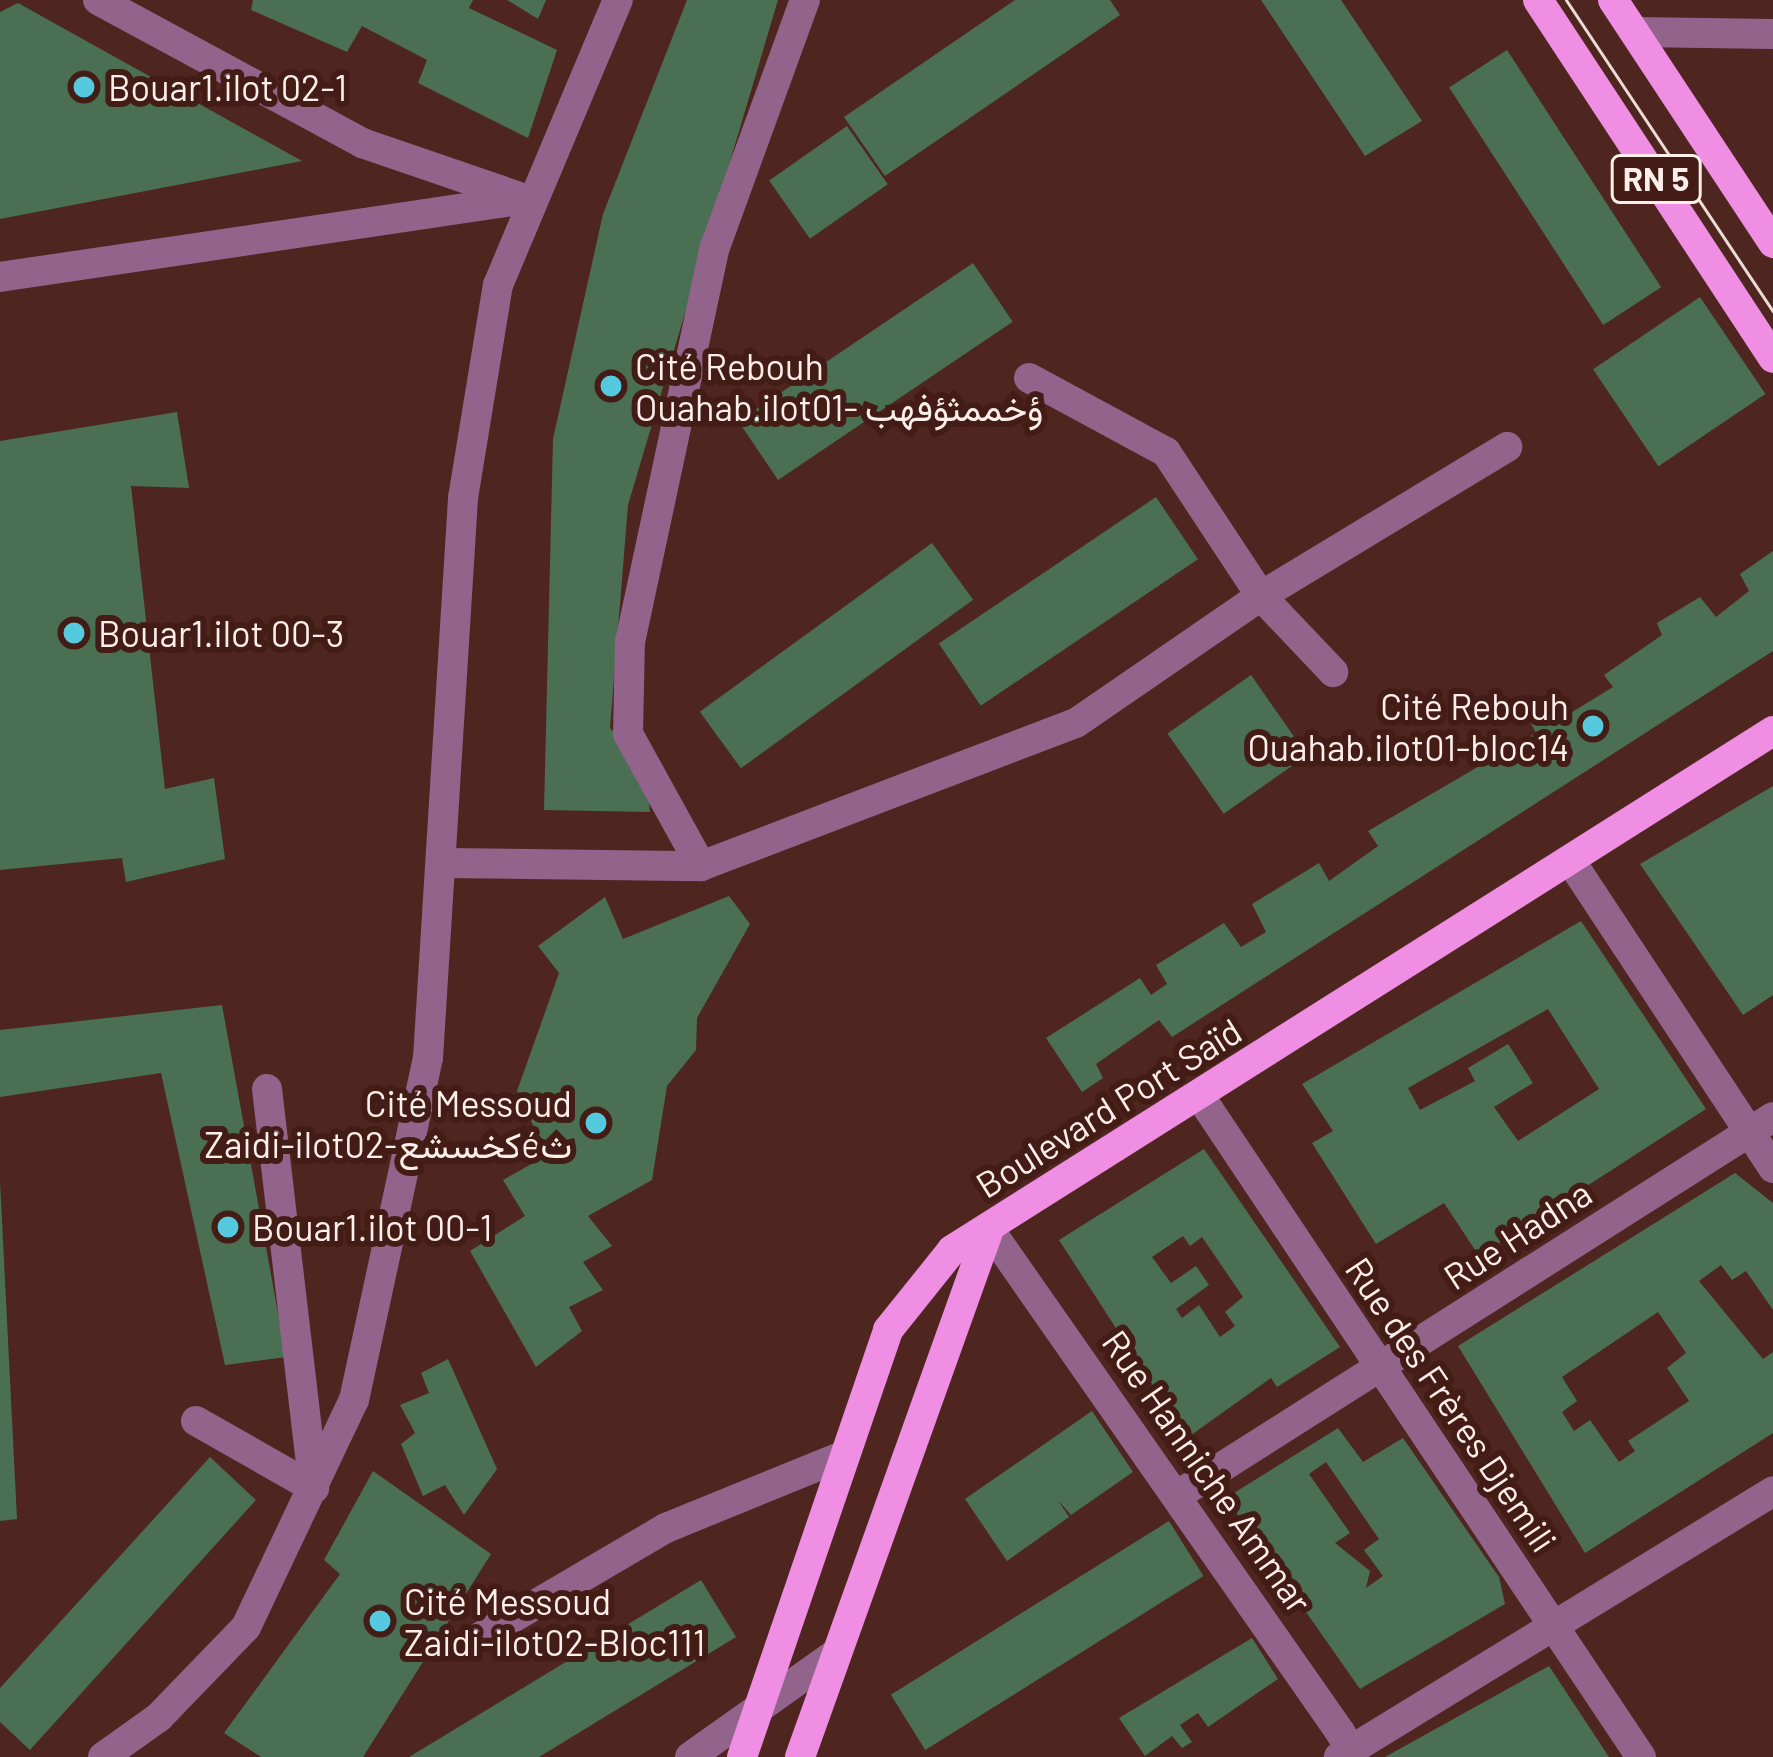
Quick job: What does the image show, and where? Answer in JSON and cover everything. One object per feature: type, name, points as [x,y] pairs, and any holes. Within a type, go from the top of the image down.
[{"type":"main road","name":"RN 5","points":[[1538,0],[1773,358]]},
{"type":"main road","name":"RN 5","points":[[1612,0],[1773,243]]},
{"type":"main road","name":"Boulevard Port Saïd","points":[[742,1757],[888,1330],[952,1250],[1773,731]]},
{"type":"main road","points":[[800,1757],[989,1229]]},
{"type":"street","points":[[103,1757],[246,1627],[354,1400],[390,1260],[428,1058],[445,863],[463,498],[498,285],[526,199],[618,0]]},
{"type":"street","points":[[700,866],[628,734],[630,642],[716,247],[805,0]]},
{"type":"street","points":[[117,5],[362,143],[526,199]]},
{"type":"street","points":[[1635,32],[1773,34]]},
{"type":"street","points":[[0,277],[526,199]]},
{"type":"street","points":[[1029,378],[1166,452],[1261,596],[1333,672]]},
{"type":"street","points":[[445,863],[700,866],[1076,723],[1261,596],[1507,447]]},
{"type":"street","points":[[1570,860],[1761,1125],[1773,1168]]},
{"type":"street","points":[[267,1089],[314,1489]]},
{"type":"street","name":"Rue des Frères Djemili","points":[[1198,1095],[1641,1757]]},
{"type":"street","name":"Rue Hadna","points":[[1180,1493],[1761,1125]]},
{"type":"street","name":"Rue Hanniche Ammar","points":[[989,1229],[1180,1493],[1345,1754]]},
{"type":"street","points":[[196,1421],[314,1489]]},
{"type":"street","points":[[480,1637],[666,1528],[845,1455]]},
{"type":"street","points":[[1345,1754],[1556,1629],[1773,1491]]},
{"type":"street","points":[[690,1757],[835,1654]]},
{"type":"building","points":[[253,0],[473,0],[469,8],[557,50],[528,138],[418,83],[427,60],[362,26],[347,52],[251,10]]},
{"type":"building","points":[[507,0],[546,0],[538,19]]},
{"type":"building","name":"Cité Rebouh Ouahab.ilot01- ؤخممثؤفهب","points":[[687,0],[778,0],[628,505],[610,728],[646,767],[650,812],[544,810],[553,439],[603,214]]},
{"type":"building","points":[[1015,0],[1110,0],[1120,15],[885,176],[844,117]]},
{"type":"building","points":[[1261,0],[1341,0],[1422,121],[1365,156]]},
{"type":"building","name":"Bouar1.ilot 02-1","points":[[18,3],[302,161],[0,219],[0,12]]},
{"type":"building","points":[[1507,50],[1661,287],[1603,325],[1449,88]]},
{"type":"building","points":[[847,126],[888,184],[810,239],[769,180]]},
{"type":"building","points":[[973,263],[1013,322],[778,480],[738,421]]},
{"type":"building","points":[[1700,297],[1765,394],[1658,466],[1593,369]]},
{"type":"building","name":"Bouar1.ilot 00-3","points":[[177,412],[189,488],[131,486],[165,789],[214,778],[225,859],[126,882],[122,858],[0,870],[0,441]]},
{"type":"building","points":[[1156,497],[1198,559],[981,706],[939,644]]},
{"type":"building","points":[[932,543],[973,600],[741,768],[700,712]]},
{"type":"building","points":[[1773,551],[1773,651],[1172,1037],[1159,1020],[1096,1064],[1103,1078],[1082,1092],[1046,1038],[1140,978],[1151,995],[1167,984],[1156,965],[1224,923],[1241,947],[1266,932],[1252,904],[1319,863],[1329,881],[1378,846],[1368,831],[1536,733],[1528,718],[1560,698],[1569,714],[1613,687],[1604,675],[1662,635],[1657,623],[1700,597],[1716,617],[1749,591],[1740,574]]},
{"type":"building","points":[[1251,675],[1307,755],[1224,814],[1167,734]]},
{"type":"building","points":[[1773,786],[1773,995],[1743,1015],[1640,864]]},
{"type":"building","name":"Cité Messoud Zaidi-ilot02-كخسشعéث","points":[[729,896],[750,924],[697,1018],[696,1050],[667,1086],[652,1180],[588,1216],[612,1246],[583,1262],[603,1290],[569,1307],[582,1331],[536,1367],[470,1251],[525,1216],[503,1180],[547,1155],[517,1091],[559,973],[538,946],[605,897],[623,939]]},
{"type":"building","points":[[1581,921],[1706,1109],[1479,1256],[1444,1203],[1376,1244],[1312,1143],[1333,1131],[1302,1084]],"holes":[[[1548,1009],[1599,1089],[1518,1141],[1494,1107],[1533,1083],[1508,1044],[1468,1068],[1475,1081],[1420,1110],[1408,1088]]]},
{"type":"building","name":"Bouar1.ilot 00-1","points":[[222,1005],[286,1357],[225,1365],[161,1073],[0,1097],[0,1030]]},
{"type":"building","points":[[1204,1149],[1340,1347],[1277,1387],[1271,1378],[1187,1438],[1059,1240]],"holes":[[[1183,1236],[1190,1246],[1202,1237],[1243,1297],[1225,1312],[1235,1326],[1220,1337],[1199,1305],[1182,1318],[1176,1309],[1209,1285],[1196,1266],[1171,1283],[1152,1257]]]},
{"type":"building","points":[[1735,1173],[1773,1203],[1773,1310],[1746,1271],[1732,1280],[1721,1265],[1699,1281],[1763,1359],[1773,1352],[1773,1433],[1585,1553],[1458,1346]],"holes":[[[1658,1312],[1686,1353],[1667,1368],[1689,1401],[1628,1441],[1635,1451],[1619,1462],[1590,1420],[1574,1431],[1562,1412],[1577,1401],[1562,1377]]]},
{"type":"building","points":[[0,1181],[17,1519],[0,1521]]},
{"type":"building","points":[[448,1359],[497,1469],[464,1515],[445,1485],[423,1496],[401,1444],[415,1433],[400,1405],[429,1393],[421,1373]]},
{"type":"building","points":[[1092,1411],[1133,1472],[1071,1515],[1058,1500],[1069,1517],[1007,1561],[965,1499]]},
{"type":"building","points":[[1338,1428],[1363,1462],[1403,1438],[1499,1577],[1505,1604],[1360,1689],[1226,1498]],"holes":[[[1326,1462],[1379,1539],[1364,1550],[1383,1576],[1366,1588],[1370,1571],[1335,1543],[1350,1533],[1309,1474]]]},
{"type":"building","points":[[210,1457],[256,1500],[30,1750],[0,1722],[0,1688]]},
{"type":"building","name":"Cité Messoud Zaidi-ilot02-Bloc111","points":[[373,1471],[491,1554],[363,1757],[261,1757],[224,1733],[340,1574],[324,1560]]},
{"type":"building","points":[[1169,1521],[1203,1576],[925,1750],[891,1695]]},
{"type":"building","points":[[701,1580],[736,1637],[539,1757],[409,1757]]},
{"type":"building","points":[[1252,1638],[1278,1679],[1208,1727],[1198,1713],[1180,1725],[1192,1742],[1182,1748],[1172,1736],[1145,1756],[1119,1718]]},
{"type":"building","points":[[1549,1666],[1609,1757],[1385,1757]]},
{"type":"tram line","points":[[1566,0],[1773,311]]},
{"type":"place","name":"Bouar1.ilot 02-1","points":[[84,87]]},
{"type":"place","name":"Cité Rebouh Ouahab.ilot01- ؤخممثؤفهب","points":[[611,386]]},
{"type":"place","name":"Bouar1.ilot 00-3","points":[[74,633]]},
{"type":"place","name":"Cité Rebouh Ouahab.ilot01-bloc14","points":[[1593,726]]},
{"type":"place","name":"Cité Messoud Zaidi-ilot02-كخسشعéث","points":[[596,1123]]},
{"type":"place","name":"Bouar1.ilot 00-1","points":[[228,1227]]},
{"type":"place","name":"Cité Messoud Zaidi-ilot02-Bloc111","points":[[380,1621]]}]
